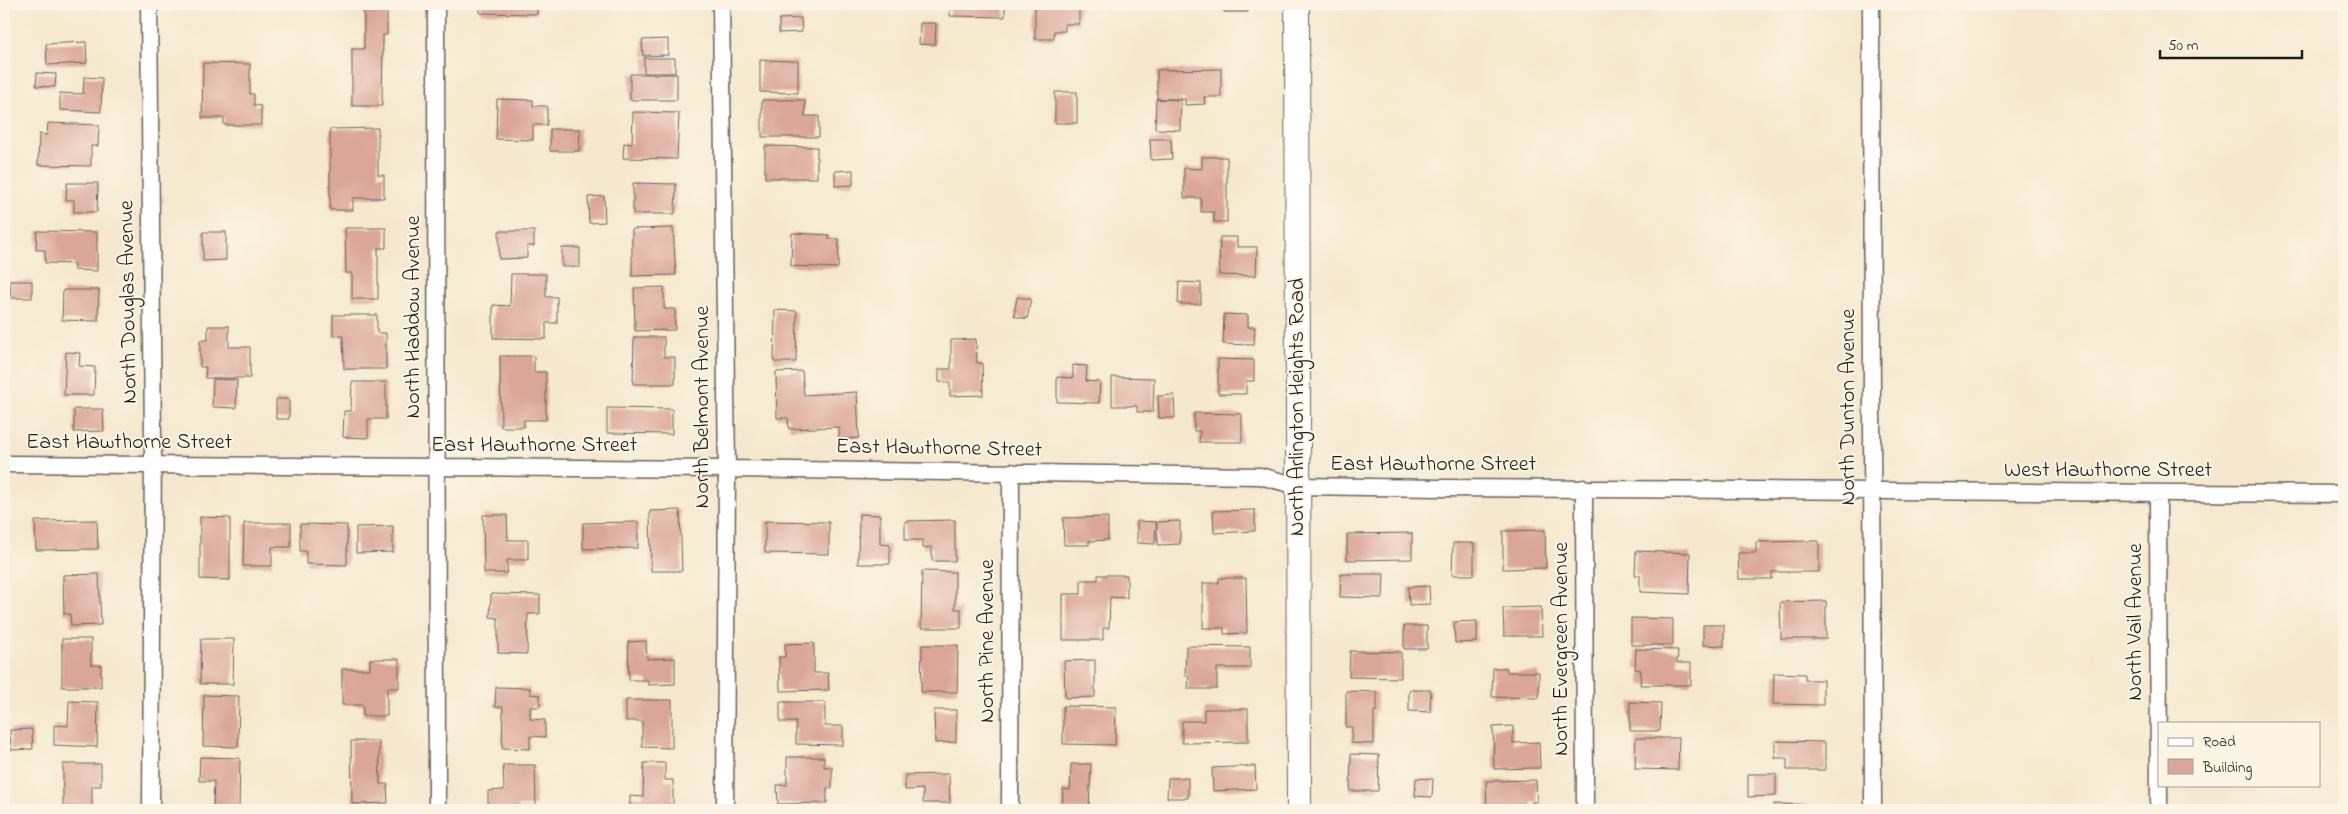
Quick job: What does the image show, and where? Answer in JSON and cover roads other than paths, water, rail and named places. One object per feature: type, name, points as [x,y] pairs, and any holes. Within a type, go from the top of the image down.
[{"type":"main road","name":"North Arlington Heights Road","points":[[1298,4],[1298,810]]},
{"type":"street","name":"North Douglas Avenue","points":[[149,4],[153,466],[151,810]]},
{"type":"street","name":"North Haddow Avenue","points":[[436,4],[437,810]]},
{"type":"street","name":"North Belmont Avenue","points":[[721,4],[727,469],[725,810]]},
{"type":"street","name":"North Dunton Avenue","points":[[1871,4],[1873,810]]},
{"type":"street","name":"East Hawthorne Street","points":[[4,464],[1011,472],[1260,476],[1298,486],[1872,492]]},
{"type":"street","name":"North Pine Avenue","points":[[1010,810],[1011,472]]},
{"type":"street","name":"North Evergreen Avenue","points":[[1584,488],[1584,810]]},
{"type":"street","name":"West Hawthorne Street","points":[[1872,492],[2344,494]]},
{"type":"street","name":"North Vail Avenue","points":[[2158,494],[2159,722]]},
{"type":"street","name":"North Vail Avenue","points":[[2159,786],[2159,810]]}]
